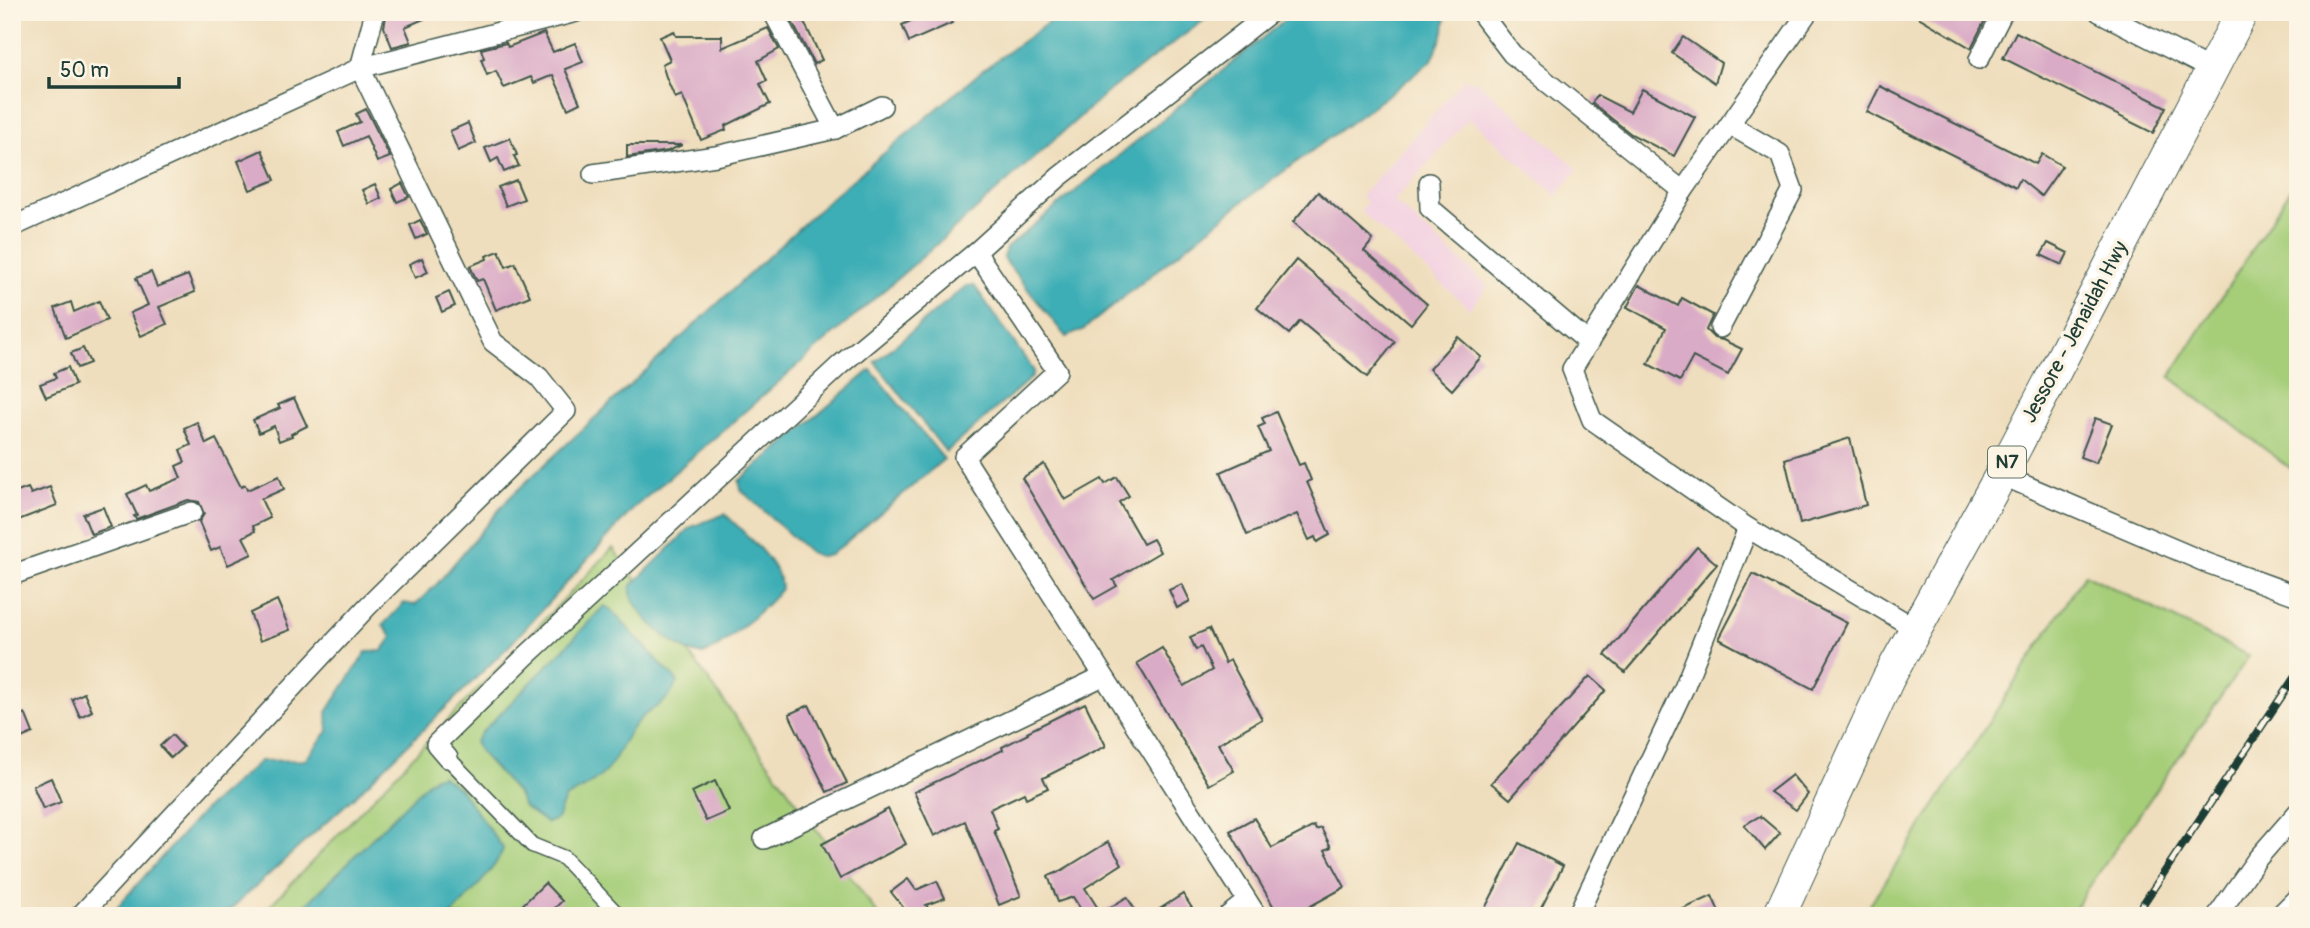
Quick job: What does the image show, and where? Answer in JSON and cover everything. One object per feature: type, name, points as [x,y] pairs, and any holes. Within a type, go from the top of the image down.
[{"type":"highway","name":"Jessore - Jenaidah Hwy","points":[[1779,916],[1888,679],[2001,475],[2242,12]]},
{"type":"street","points":[[80,916],[367,607],[566,411],[539,377],[493,342],[360,68],[374,12]]},
{"type":"street","points":[[12,228],[360,68],[576,12]]},
{"type":"street","points":[[774,12],[835,129]]},
{"type":"street","points":[[619,916],[564,858],[531,845],[436,744],[526,656],[840,365],[976,252],[1059,177],[1271,12]]},
{"type":"street","points":[[1480,12],[1512,54],[1683,191]]},
{"type":"street","points":[[1808,12],[1683,191],[1572,369],[1592,420],[1748,527],[1916,629]]},
{"type":"street","points":[[1979,59],[2003,12]]},
{"type":"street","points":[[2099,12],[2212,70]]},
{"type":"street","points":[[593,174],[716,156],[835,129],[883,106]]},
{"type":"street","points":[[1720,328],[1793,190],[1780,154],[1730,125]]},
{"type":"street","points":[[1429,183],[1430,208],[1590,343]]},
{"type":"street","points":[[976,252],[1057,371],[964,457],[1252,908],[1228,916]]},
{"type":"street","points":[[2001,475],[2207,563],[2298,596]]},
{"type":"street","points":[[12,575],[192,512]]},
{"type":"street","points":[[1577,916],[1684,688],[1748,527]]},
{"type":"street","points":[[764,839],[1103,676]]},
{"type":"street","points":[[2217,916],[2257,859],[2298,812]]},
{"type":"street","points":[[2279,916],[2298,897]]},
{"type":"shaded area","points":[[1465,78],[1471,83],[1475,80],[1578,169],[1557,196],[1469,118],[1394,201],[1488,286],[1470,309],[1360,211],[1367,202],[1361,196]]},
{"type":"green space","points":[[2298,178],[2298,474],[2170,377]]},
{"type":"green space","points":[[613,548],[879,916],[260,916]]},
{"type":"green space","points":[[2085,574],[2249,656],[2069,916],[1863,916]]},
{"type":"water","points":[[1063,12],[1215,12],[1110,90],[635,507],[509,646],[354,797],[223,916],[109,916],[202,812],[260,761],[305,760],[328,731],[327,712],[366,652],[382,651],[392,637],[383,625],[404,603],[415,605],[437,584],[509,498],[832,197],[983,70]]},
{"type":"water","points":[[1294,12],[1446,13],[1444,32],[1432,60],[1242,202],[1083,330],[1066,337],[1003,258],[1006,248]]},
{"type":"water","points":[[974,285],[1034,371],[1031,378],[946,452],[875,362],[966,286]]},
{"type":"water","points":[[871,370],[944,459],[844,544],[830,555],[821,557],[809,552],[741,490],[739,481]]},
{"type":"water","points":[[725,514],[768,559],[775,569],[781,589],[719,646],[701,654],[680,647],[656,629],[637,606],[631,586],[691,527]]},
{"type":"water","points":[[604,606],[609,608],[678,682],[665,700],[634,725],[606,771],[589,785],[565,798],[557,819],[547,823],[524,807],[518,794],[480,752],[475,742]]},
{"type":"water","points":[[441,775],[460,789],[503,848],[488,873],[450,916],[295,916],[427,783]]},
{"type":"building","points":[[387,12],[440,12],[405,27],[411,42],[392,47],[384,27]]},
{"type":"building","points":[[787,12],[797,12],[822,60],[814,64]]},
{"type":"building","points":[[930,12],[947,12],[952,23],[909,42],[902,25]]},
{"type":"building","points":[[1910,12],[1989,12],[1971,48]]},
{"type":"building","points":[[768,28],[779,49],[758,61],[767,81],[760,84],[770,104],[725,126],[726,130],[701,140],[682,95],[675,98],[666,77],[662,64],[670,60],[660,37],[674,31],[676,36],[722,36],[722,48]]},
{"type":"building","points":[[2016,32],[2166,107],[2153,133],[2003,58]]},
{"type":"building","points":[[544,33],[553,52],[575,43],[583,62],[565,69],[580,103],[568,109],[553,75],[534,83],[531,77],[504,88],[496,71],[487,75],[481,59],[484,58],[481,49],[506,43],[508,47]]},
{"type":"building","points":[[1683,37],[1721,63],[1715,83],[1672,53]]},
{"type":"building","points":[[1880,86],[2036,164],[2042,154],[2062,166],[2041,196],[2020,179],[2016,187],[1867,112]]},
{"type":"building","points":[[1642,89],[1695,117],[1674,156],[1631,134],[1592,103],[1597,95],[1630,112]]},
{"type":"building","points":[[366,109],[390,157],[377,162],[366,136],[344,146],[338,132],[360,122],[356,114]]},
{"type":"building","points":[[468,123],[476,143],[458,151],[450,131]]},
{"type":"building","points":[[510,138],[519,166],[504,172],[498,158],[491,162],[485,148]]},
{"type":"building","points":[[627,145],[682,145],[668,151],[627,157]]},
{"type":"building","points":[[262,150],[275,180],[250,190],[238,161]]},
{"type":"building","points":[[516,180],[524,199],[506,206],[498,187]]},
{"type":"building","points":[[402,183],[409,197],[397,202],[391,189]]},
{"type":"building","points":[[375,184],[381,198],[369,204],[362,190]]},
{"type":"building","points":[[1318,192],[1373,240],[1364,251],[1427,304],[1411,324],[1293,222]]},
{"type":"building","points":[[420,220],[427,234],[416,239],[410,225]]},
{"type":"building","points":[[2048,243],[2068,253],[2062,265],[2041,255]]},
{"type":"building","points":[[499,251],[506,267],[515,263],[530,296],[496,310],[483,279],[477,281],[470,266]]},
{"type":"building","points":[[422,258],[428,272],[415,278],[409,264]]},
{"type":"building","points":[[1296,260],[1395,342],[1367,377],[1300,321],[1289,334],[1257,308]]},
{"type":"building","points":[[151,272],[157,287],[188,275],[195,292],[159,307],[167,324],[141,336],[130,313],[148,305],[136,278]]},
{"type":"building","points":[[1639,285],[1678,306],[1682,298],[1713,315],[1706,330],[1714,338],[1742,349],[1728,375],[1693,357],[1680,381],[1648,364],[1666,328],[1627,307]]},
{"type":"building","points":[[449,292],[455,306],[442,312],[436,298]]},
{"type":"building","points":[[99,301],[107,320],[66,338],[55,308],[71,302],[74,312]]},
{"type":"building","points":[[1458,337],[1481,357],[1452,390],[1429,369]]},
{"type":"building","points":[[83,348],[90,363],[77,368],[71,353]]},
{"type":"building","points":[[68,367],[75,385],[46,397],[40,384],[56,378],[54,373]]},
{"type":"building","points":[[294,398],[307,426],[279,441],[274,426],[259,433],[253,420],[280,408],[278,405]]},
{"type":"building","points":[[1276,412],[1299,465],[1304,463],[1311,480],[1307,482],[1330,535],[1317,542],[1315,537],[1309,540],[1297,514],[1247,535],[1221,472],[1269,451],[1258,427],[1265,424],[1262,418]]},
{"type":"building","points":[[2095,418],[2112,424],[2096,463],[2080,457]]},
{"type":"building","points":[[197,422],[206,444],[216,439],[241,487],[245,485],[247,490],[279,476],[284,489],[261,499],[270,518],[253,526],[255,531],[243,537],[252,554],[228,565],[220,547],[211,551],[199,522],[204,514],[199,502],[188,500],[136,519],[134,516],[137,515],[127,494],[146,485],[149,491],[181,478],[176,466],[185,462],[180,450],[191,445],[184,428]]},
{"type":"building","points":[[1850,438],[1866,505],[1800,524],[1785,459]]},
{"type":"building","points":[[1044,464],[1065,500],[1102,479],[1105,484],[1117,477],[1129,496],[1119,502],[1143,544],[1153,539],[1160,552],[1113,580],[1117,586],[1094,599],[1022,478]]},
{"type":"building","points":[[50,487],[57,505],[16,521],[12,511],[12,494],[28,488],[31,494]]},
{"type":"building","points":[[103,507],[111,527],[91,534],[83,514]]},
{"type":"building","points":[[1697,547],[1717,564],[1625,672],[1605,655]]},
{"type":"building","points":[[1753,574],[1847,623],[1813,689],[1719,639]]},
{"type":"building","points":[[1182,584],[1190,601],[1177,608],[1169,590]]},
{"type":"building","points":[[277,600],[290,630],[260,641],[250,613]]},
{"type":"building","points":[[1209,629],[1225,663],[1230,660],[1262,719],[1218,744],[1234,771],[1209,785],[1137,663],[1162,648],[1184,686],[1212,670],[1201,647],[1196,650],[1190,637]]},
{"type":"building","points":[[1590,676],[1606,690],[1510,799],[1491,783]]},
{"type":"building","points":[[84,693],[92,711],[80,717],[72,699]]},
{"type":"building","points":[[1085,703],[1106,746],[1043,778],[1048,788],[1026,798],[1024,793],[990,809],[998,829],[994,831],[1021,896],[999,905],[965,821],[934,836],[914,792],[1003,750],[1002,747],[1028,734],[1027,732]]},
{"type":"building","points":[[809,705],[847,783],[827,792],[789,714]]},
{"type":"building","points":[[25,713],[33,733],[12,742],[12,719]]},
{"type":"building","points":[[172,735],[183,747],[171,758],[160,746]]},
{"type":"building","points":[[1792,775],[1808,794],[1796,810],[1770,792]]},
{"type":"building","points":[[51,778],[61,802],[43,809],[33,786]]},
{"type":"building","points":[[715,781],[729,811],[706,821],[692,792]]},
{"type":"building","points":[[888,809],[906,844],[840,879],[822,844]]},
{"type":"building","points":[[1760,816],[1780,833],[1765,850],[1744,825]]},
{"type":"building","points":[[1254,818],[1272,848],[1314,826],[1316,830],[1321,828],[1331,847],[1325,850],[1345,887],[1307,908],[1311,916],[1279,916],[1230,831]]},
{"type":"building","points":[[1108,842],[1122,864],[1085,888],[1101,913],[1127,897],[1139,916],[1085,916],[1073,897],[1058,902],[1048,876]]},
{"type":"building","points":[[1519,843],[1563,866],[1537,916],[1481,916]]},
{"type":"building","points":[[908,879],[916,890],[937,881],[945,898],[926,905],[934,916],[910,916],[891,892]]},
{"type":"building","points":[[545,883],[562,901],[547,916],[511,916]]},
{"type":"building","points":[[1183,894],[1197,916],[1149,916]]},
{"type":"building","points":[[1712,896],[1721,916],[1668,916]]},
{"type":"railway","points":[[2135,916],[2298,672]]}]
